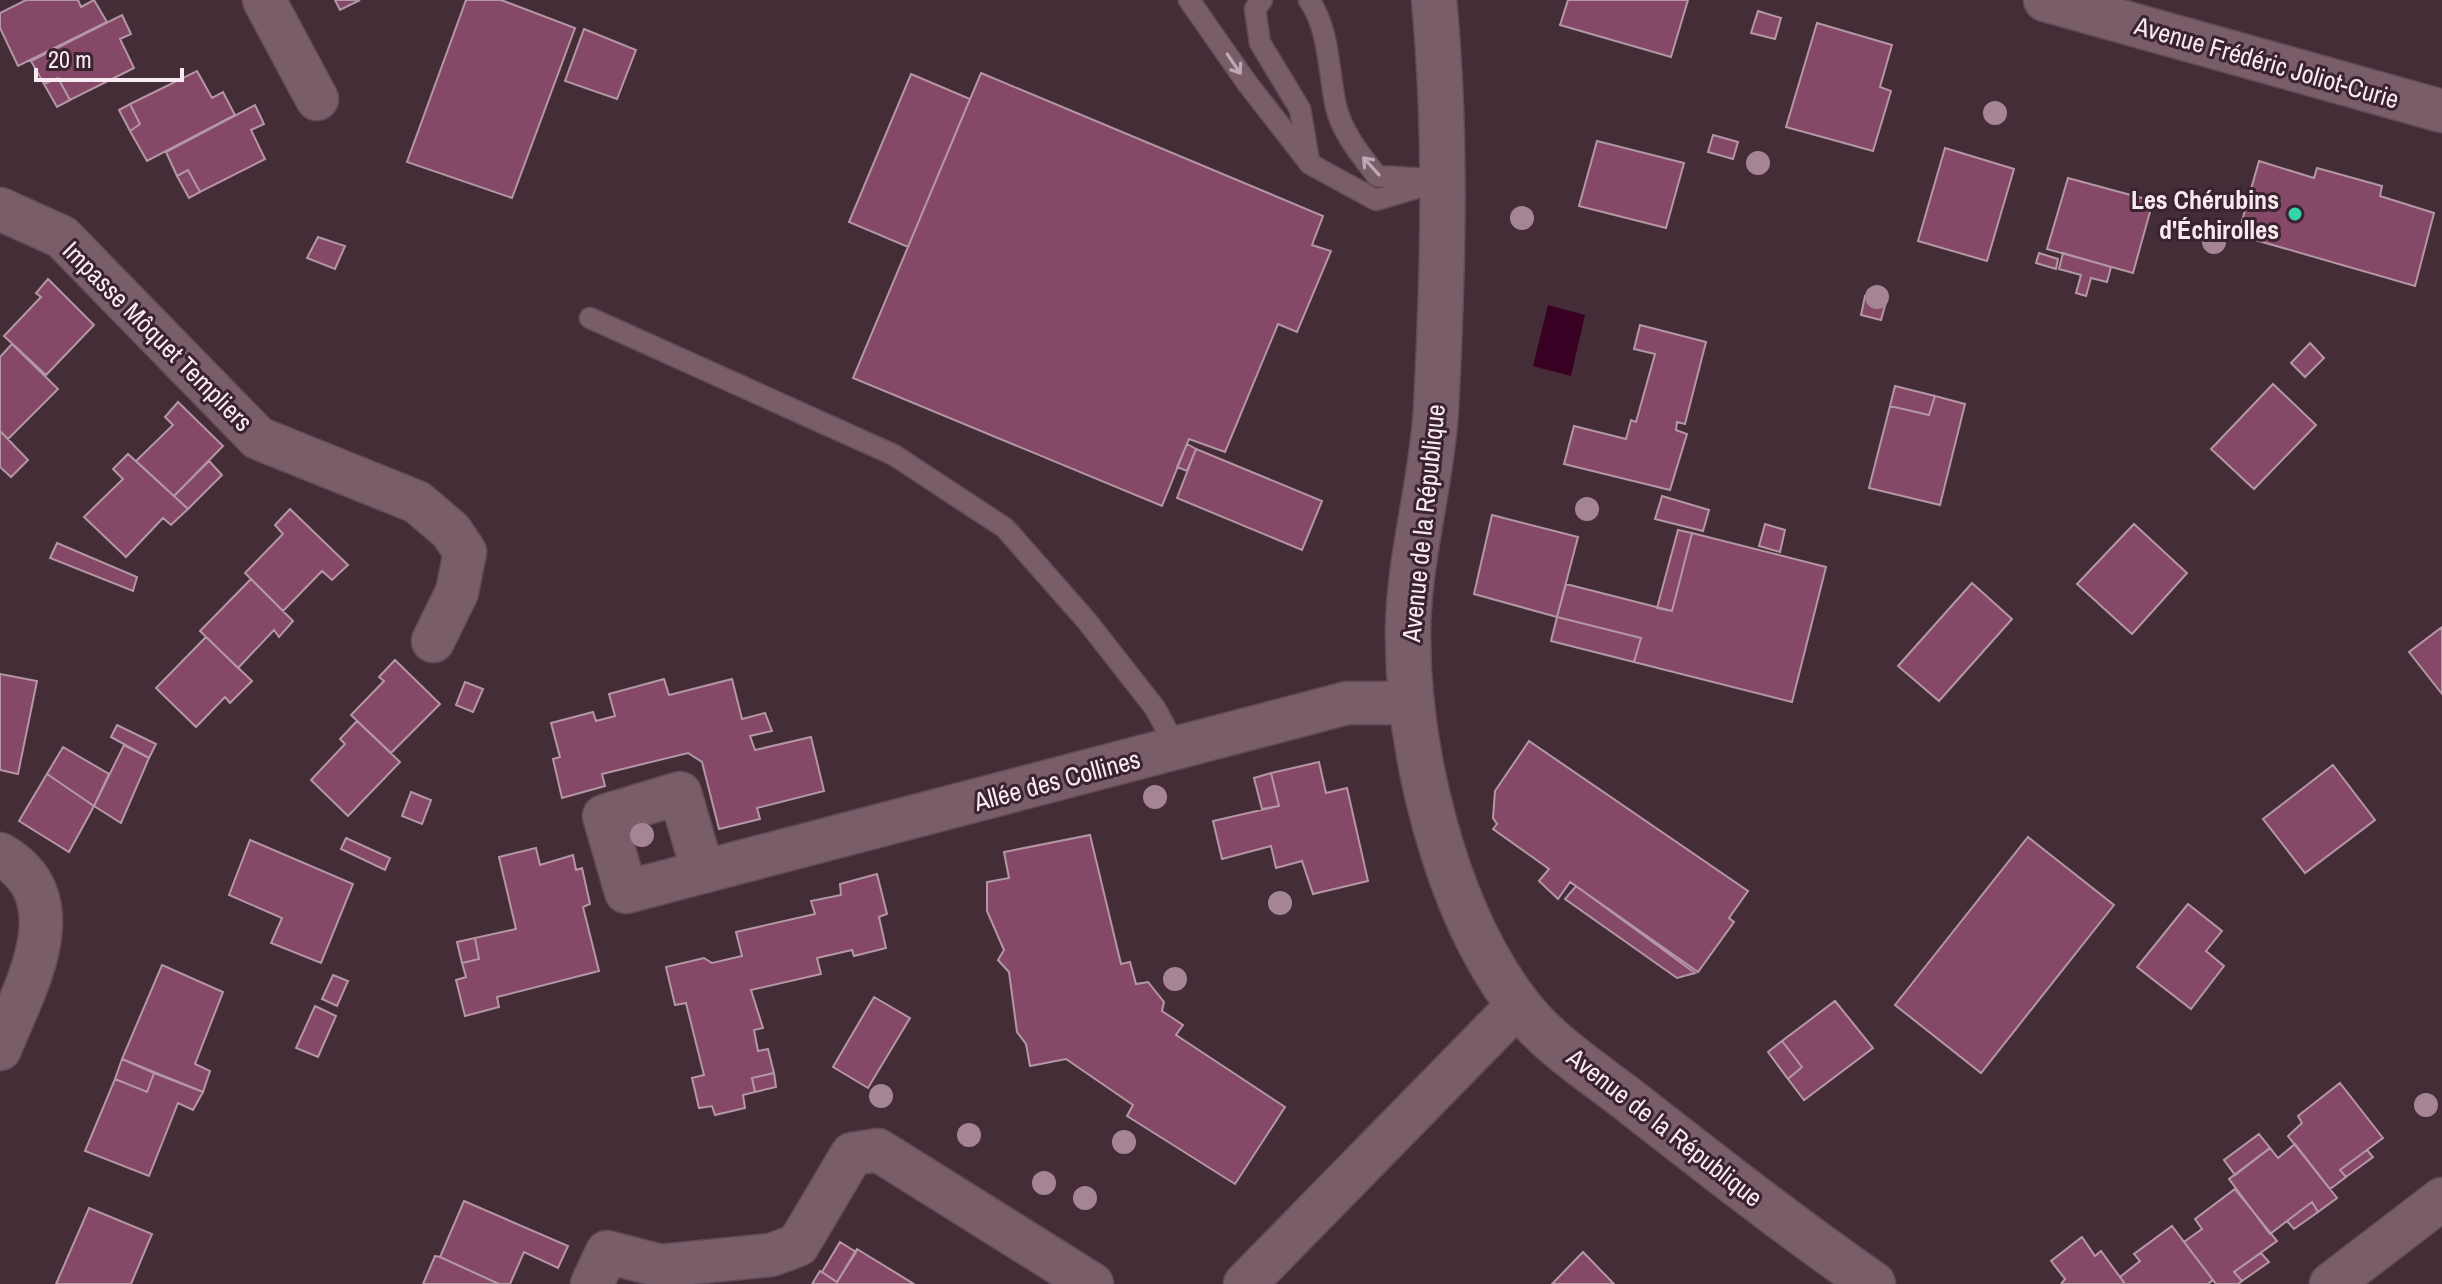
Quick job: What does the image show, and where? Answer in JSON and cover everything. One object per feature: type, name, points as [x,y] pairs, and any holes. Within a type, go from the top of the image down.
[{"type":"street","points":[[264,0],[317,99]]},
{"type":"street","name":"Avenue de la République","points":[[1434,0],[1444,180],[1436,413],[1408,629],[1413,703],[1428,797],[1440,846],[1459,899],[1518,1005],[1565,1051],[1873,1284]]},
{"type":"street","name":"Avenue Frédéric Joliot-Curie","points":[[2045,0],[2442,111]]},
{"type":"street","name":"Impasse Môquet Templiers","points":[[4,219],[62,237],[258,438],[417,502],[451,531],[465,552],[457,592],[433,641]]},
{"type":"street","name":"Allée des Collines","points":[[703,872],[1347,703],[1413,703]]},
{"type":"street","points":[[0,854],[23,869],[40,900],[43,919],[36,958],[0,1049]]},
{"type":"street","points":[[1245,1284],[1518,1005]]},
{"type":"street","points":[[592,1284],[607,1252],[661,1266],[771,1255],[798,1245],[852,1154],[878,1150],[1092,1284]]},
{"type":"street","points":[[2331,1284],[2442,1199]]},
{"type":"lane","points":[[1189,0],[1310,164],[1376,200],[1444,180]]},
{"type":"lane","points":[[1262,0],[1255,9],[1260,43],[1300,109],[1310,164]]},
{"type":"lane","points":[[1309,0],[1326,42],[1337,109],[1348,139],[1377,176],[1444,180]]},
{"type":"lane","points":[[590,318],[894,455],[1005,528],[1086,620],[1155,708],[1176,747]]},
{"type":"shaded area","points":[[1548,305],[1585,315],[1571,376],[1533,366]]},
{"type":"building","points":[[26,0],[78,0],[81,7],[94,0],[107,22],[18,66],[0,28],[0,13]]},
{"type":"building","points":[[335,0],[360,0],[340,10]]},
{"type":"building","points":[[466,0],[501,0],[575,28],[512,198],[407,162]]},
{"type":"building","points":[[1568,0],[1688,0],[1671,57],[1560,25]]},
{"type":"building","points":[[1758,11],[1781,18],[1775,39],[1751,33]]},
{"type":"building","points":[[122,15],[131,34],[120,39],[134,68],[70,100],[58,78],[44,84],[31,61]]},
{"type":"building","points":[[1817,23],[1892,45],[1880,87],[1891,91],[1873,151],[1786,127]]},
{"type":"building","points":[[584,29],[636,50],[617,99],[565,81]]},
{"type":"building","points":[[197,71],[212,98],[223,92],[235,115],[147,161],[130,131],[140,124],[130,104]]},
{"type":"building","points":[[981,73],[1323,216],[1312,245],[1331,251],[1297,332],[1278,324],[1225,452],[1189,439],[1162,506],[853,378]]},
{"type":"building","points":[[911,74],[970,99],[908,247],[849,222]]},
{"type":"building","points":[[58,78],[70,100],[57,107],[44,84]]},
{"type":"building","points":[[130,104],[140,124],[130,131],[119,110]]},
{"type":"building","points":[[255,105],[264,124],[251,130],[265,159],[200,192],[188,170],[177,176],[166,152]]},
{"type":"building","points":[[1713,135],[1738,142],[1733,159],[1708,152]]},
{"type":"building","points":[[1597,141],[1684,163],[1666,228],[1579,206]]},
{"type":"building","points":[[1945,148],[2014,169],[1987,261],[1918,241]]},
{"type":"building","points":[[2259,161],[2314,178],[2317,168],[2382,186],[2380,196],[2434,213],[2415,286],[2238,235]]},
{"type":"building","points":[[188,170],[200,192],[189,198],[177,176]]},
{"type":"building","points":[[2068,178],[2153,201],[2133,273],[2047,249]]},
{"type":"building","points":[[318,237],[345,246],[335,269],[307,258]]},
{"type":"building","points":[[2039,253],[2058,259],[2056,269],[2036,263]]},
{"type":"building","points":[[2063,253],[2111,267],[2107,282],[2091,278],[2086,296],[2076,293],[2081,275],[2059,269]]},
{"type":"building","points":[[48,279],[94,325],[46,375],[4,336],[41,297],[36,293]]},
{"type":"building","points":[[1865,296],[1886,302],[1881,320],[1861,315]]},
{"type":"building","points":[[1640,325],[1706,342],[1685,424],[1677,422],[1676,430],[1687,434],[1670,490],[1564,464],[1574,426],[1626,439],[1631,420],[1636,422],[1655,354],[1634,349]]},
{"type":"building","points":[[2310,343],[2324,358],[2305,377],[2291,363]]},
{"type":"building","points":[[12,344],[58,389],[8,439],[0,431],[0,357]]},
{"type":"building","points":[[2273,384],[2316,425],[2254,489],[2211,449]]},
{"type":"building","points":[[1895,386],[1935,396],[1929,415],[1890,406]]},
{"type":"building","points":[[1935,396],[1965,404],[1940,505],[1869,488],[1890,406],[1929,415]]},
{"type":"building","points":[[178,402],[223,446],[174,496],[136,461],[173,425],[165,417]]},
{"type":"building","points":[[0,431],[28,460],[11,477],[0,467]]},
{"type":"building","points":[[1187,444],[1196,449],[1187,471],[1177,467]]},
{"type":"building","points":[[1196,449],[1322,501],[1302,550],[1177,498]]},
{"type":"building","points":[[128,454],[188,509],[171,525],[163,518],[126,557],[84,517],[123,479],[113,469]]},
{"type":"building","points":[[209,461],[222,475],[188,509],[174,496]]},
{"type":"building","points":[[1662,496],[1709,510],[1703,531],[1655,519]]},
{"type":"building","points":[[290,509],[348,565],[332,580],[322,571],[283,611],[245,573],[283,534],[275,525]]},
{"type":"building","points":[[1492,515],[1578,537],[1557,617],[1474,594]]},
{"type":"building","points":[[1765,524],[1785,530],[1780,552],[1759,546]]},
{"type":"building","points":[[2134,524],[2187,573],[2132,634],[2077,584]]},
{"type":"building","points":[[1678,530],[1692,533],[1672,611],[1657,608]]},
{"type":"building","points":[[1692,533],[1826,567],[1792,702],[1634,662],[1641,638],[1557,617],[1566,584],[1672,611]]},
{"type":"building","points":[[57,543],[137,577],[133,591],[50,558]]},
{"type":"building","points":[[251,579],[293,621],[279,637],[274,630],[238,668],[200,631]]},
{"type":"building","points":[[1972,583],[2012,619],[1939,701],[1898,666]]},
{"type":"building","points":[[1557,617],[1641,638],[1634,662],[1551,641]]},
{"type":"building","points":[[2442,627],[2442,694],[2409,652]]},
{"type":"building","points":[[206,637],[252,681],[230,703],[225,697],[196,727],[156,688]]},
{"type":"building","points":[[395,660],[440,704],[391,753],[351,715],[384,681],[379,677]]},
{"type":"building","points":[[0,674],[37,681],[18,774],[0,770]]},
{"type":"building","points":[[664,679],[669,695],[732,679],[742,719],[765,713],[772,731],[750,736],[755,750],[811,737],[824,791],[757,808],[760,819],[719,829],[702,762],[688,753],[602,774],[605,786],[562,798],[553,759],[560,757],[551,723],[593,712],[596,721],[615,716],[609,694]]},
{"type":"building","points":[[465,682],[483,689],[473,712],[456,705]]},
{"type":"building","points":[[357,721],[400,762],[348,816],[311,780],[345,744],[340,739]]},
{"type":"building","points":[[117,725],[156,744],[149,758],[111,737]]},
{"type":"building","points":[[1529,741],[1748,891],[1729,918],[1734,922],[1698,972],[1570,882],[1558,899],[1539,881],[1549,869],[1493,829],[1497,824],[1493,818],[1495,791]]},
{"type":"building","points":[[124,745],[149,758],[121,823],[94,806]]},
{"type":"building","points":[[63,747],[109,774],[94,806],[47,774]]},
{"type":"building","points":[[1319,762],[1326,793],[1347,788],[1368,881],[1313,894],[1302,861],[1276,868],[1271,846],[1222,859],[1213,821],[1279,806],[1271,773]]},
{"type":"building","points":[[2333,765],[2375,820],[2305,873],[2263,819]]},
{"type":"building","points":[[1271,773],[1279,806],[1262,809],[1254,778]]},
{"type":"building","points":[[47,774],[94,806],[69,852],[19,821]]},
{"type":"building","points":[[411,792],[431,800],[422,824],[402,816]]},
{"type":"building","points":[[1090,835],[1121,964],[1130,962],[1136,984],[1148,982],[1164,1002],[1162,1011],[1183,1025],[1176,1035],[1285,1107],[1235,1184],[1127,1116],[1133,1105],[1066,1059],[1030,1066],[1026,1044],[1017,1032],[1009,972],[998,960],[1004,950],[987,911],[987,882],[1009,878],[1004,852]]},
{"type":"building","points":[[2028,837],[2114,905],[1981,1073],[1895,1005]]},
{"type":"building","points":[[346,838],[390,858],[385,870],[341,849]]},
{"type":"building","points":[[250,840],[353,884],[321,963],[271,943],[282,918],[229,895]]},
{"type":"building","points":[[536,848],[540,865],[573,855],[576,870],[582,868],[590,904],[583,907],[599,971],[497,997],[499,1007],[465,1016],[456,980],[466,977],[462,963],[479,959],[475,938],[516,929],[499,857]]},
{"type":"building","points":[[877,874],[887,914],[879,917],[886,948],[854,956],[852,950],[817,958],[821,974],[751,990],[763,1028],[754,1030],[758,1051],[768,1049],[774,1073],[752,1078],[755,1092],[743,1095],[745,1108],[715,1115],[712,1106],[699,1108],[692,1078],[704,1075],[686,1003],[675,1005],[666,967],[704,958],[712,963],[742,956],[736,932],[815,914],[811,901],[841,895],[840,884]]},
{"type":"building","points":[[1576,886],[1695,973],[1677,978],[1565,899]]},
{"type":"building","points":[[2188,904],[2222,931],[2206,951],[2224,966],[2191,1009],[2137,967]]},
{"type":"building","points":[[475,938],[479,959],[462,963],[457,942]]},
{"type":"building","points":[[162,965],[223,992],[195,1064],[210,1071],[203,1092],[122,1059]]},
{"type":"building","points":[[333,975],[348,981],[337,1006],[322,999]]},
{"type":"building","points":[[874,997],[910,1018],[868,1088],[833,1067]]},
{"type":"building","points":[[1835,1001],[1873,1048],[1804,1100],[1788,1079],[1802,1067],[1782,1041]]},
{"type":"building","points":[[315,1006],[336,1016],[318,1057],[296,1048]]},
{"type":"building","points":[[1782,1041],[1802,1067],[1788,1079],[1768,1052]]},
{"type":"building","points":[[122,1059],[154,1073],[147,1092],[115,1079]]},
{"type":"building","points":[[154,1073],[203,1092],[193,1110],[178,1103],[149,1176],[85,1151],[115,1079],[147,1092]]},
{"type":"building","points":[[774,1073],[776,1087],[755,1092],[752,1078]]},
{"type":"building","points":[[2340,1083],[2383,1138],[2340,1170],[2346,1177],[2330,1189],[2288,1136],[2302,1123],[2298,1116]]},
{"type":"building","points":[[2259,1134],[2270,1148],[2235,1175],[2224,1160]]},
{"type":"building","points":[[2295,1144],[2337,1198],[2318,1212],[2312,1202],[2270,1234],[2229,1179],[2270,1148],[2278,1158]]},
{"type":"building","points":[[2367,1150],[2373,1157],[2346,1177],[2340,1170]]},
{"type":"building","points":[[2235,1189],[2277,1241],[2234,1272],[2242,1281],[2238,1284],[2216,1284],[2184,1242],[2202,1229],[2195,1219]]},
{"type":"building","points":[[464,1201],[568,1246],[558,1268],[524,1252],[510,1284],[499,1284],[440,1257]]},
{"type":"building","points":[[2312,1202],[2318,1212],[2294,1229],[2287,1221]]},
{"type":"building","points":[[89,1208],[152,1234],[131,1284],[56,1284]]},
{"type":"building","points":[[2172,1226],[2213,1280],[2208,1284],[2125,1284],[2120,1277],[2140,1261],[2134,1254]]},
{"type":"building","points":[[2082,1237],[2095,1256],[2101,1251],[2125,1284],[2061,1284],[2065,1279],[2051,1261]]},
{"type":"building","points":[[840,1242],[856,1252],[837,1282],[822,1272]]},
{"type":"building","points":[[857,1249],[914,1284],[812,1284],[820,1271],[837,1282]]},
{"type":"building","points":[[1583,1252],[1614,1284],[1552,1284]]},
{"type":"building","points":[[2261,1253],[2269,1262],[2242,1281],[2234,1272]]},
{"type":"building","points":[[435,1256],[440,1257],[499,1284],[423,1284]]},
{"type":"place","name":"Les Chérubins d'Échirolles","points":[[2295,214]]}]
